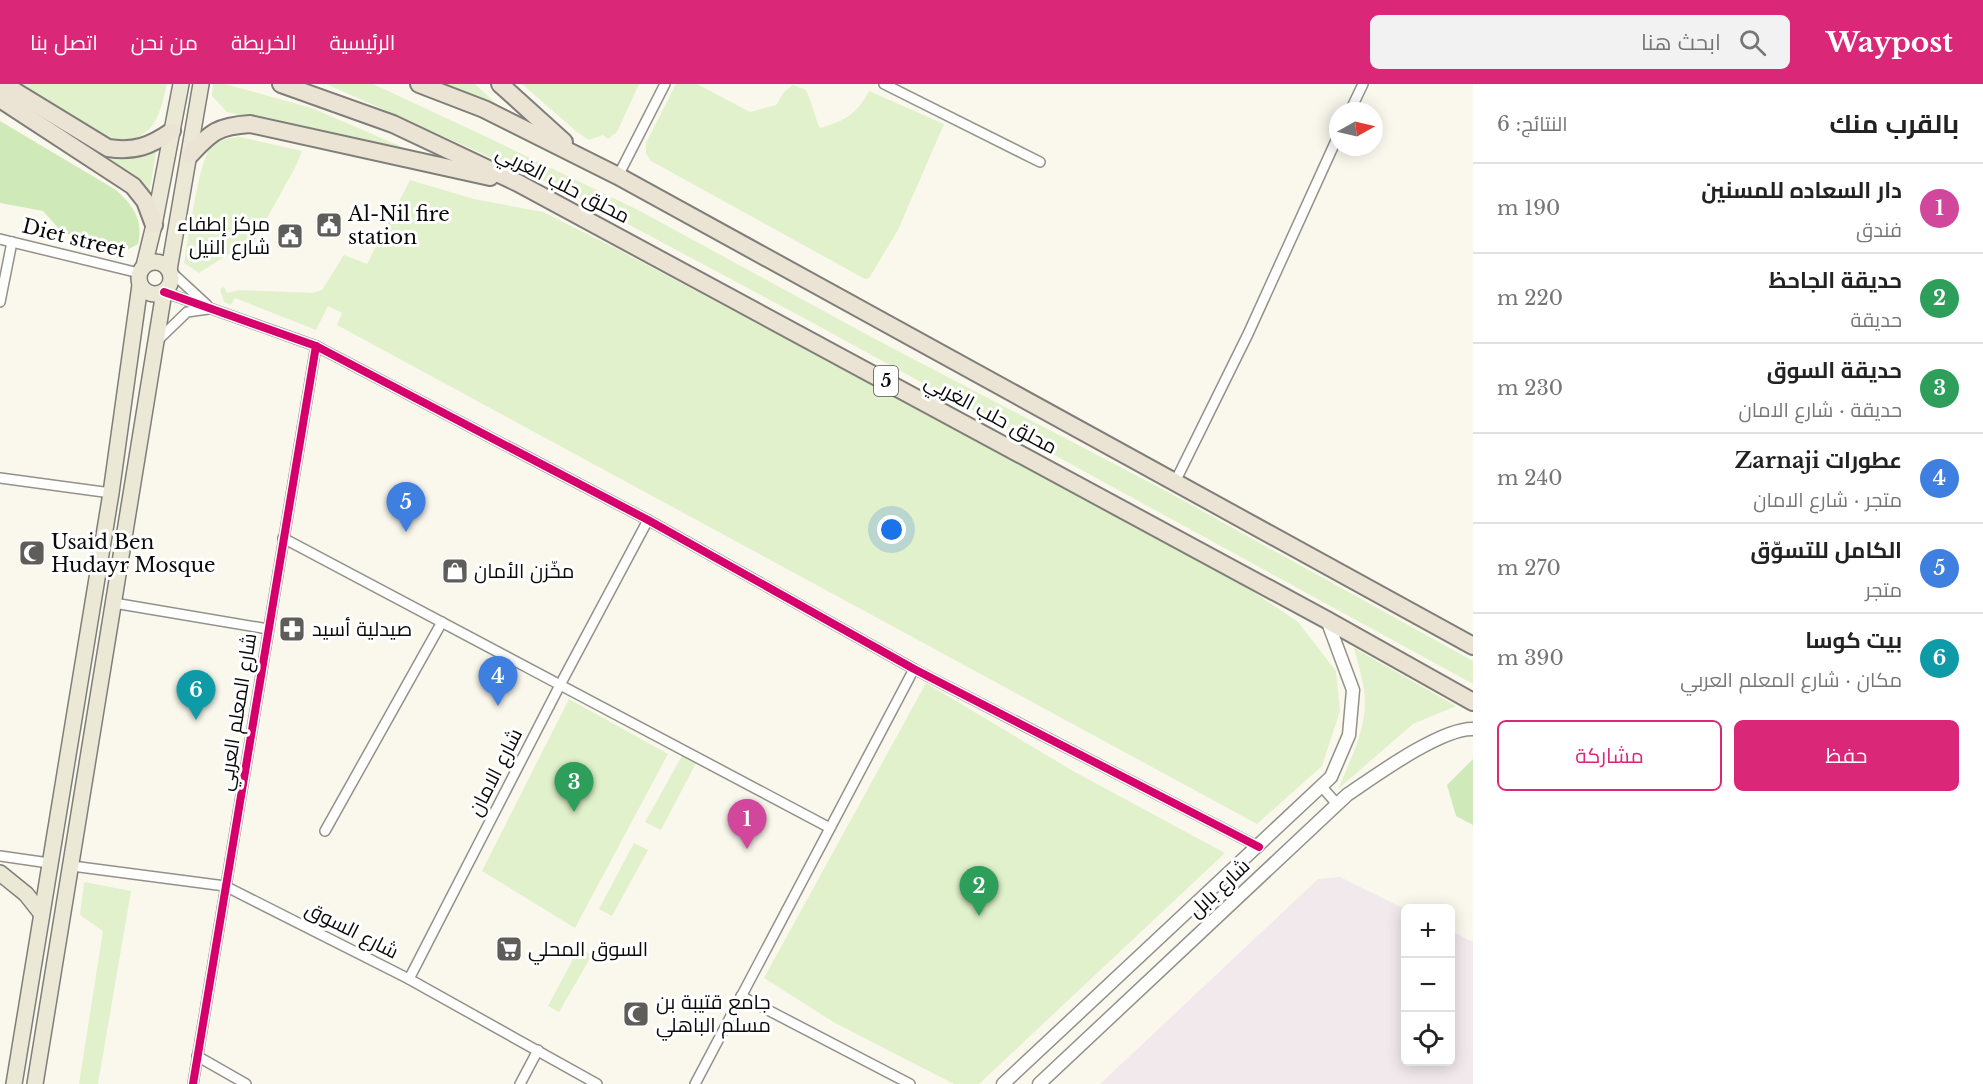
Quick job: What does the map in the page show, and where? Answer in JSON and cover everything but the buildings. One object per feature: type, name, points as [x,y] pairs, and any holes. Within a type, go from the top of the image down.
[{"type":"highway","points":[[3,84],[108,148],[125,151],[153,144],[172,131]]},
{"type":"highway","name":"محلق حلب الغربي","points":[[419,84],[484,109],[618,176],[1473,646]]},
{"type":"highway","points":[[500,84],[580,157]]},
{"type":"highway","name":"محلق حلب الغربي","points":[[284,85],[393,124],[518,183],[1327,620],[1473,702]]},
{"type":"highway","points":[[0,99],[133,186],[145,201],[154,225]]},
{"type":"highway","points":[[190,155],[208,135],[230,125],[250,124],[518,183]]},
{"type":"main road","points":[[14,1084],[111,493],[141,275],[154,225],[181,84]]},
{"type":"main road","points":[[36,1084],[164,292],[171,279],[169,270],[201,84]]},
{"type":"main road","points":[[141,275],[149,263],[160,263],[169,270]]},
{"type":"main road","points":[[141,275],[148,293],[164,292]]},
{"type":"main road","points":[[0,873],[26,894],[41,913]]},
{"type":"street","points":[[618,176],[665,84]]},
{"type":"street","points":[[884,84],[1040,162]]},
{"type":"street","points":[[1354,102],[1363,84]]},
{"type":"street","points":[[1175,482],[1248,334],[1329,156]]},
{"type":"street","name":"Diet street","points":[[0,239],[141,275]]},
{"type":"street","points":[[0,302],[12,242]]},
{"type":"street","points":[[169,270],[210,309]]},
{"type":"street","points":[[164,292],[316,346],[648,520],[914,669],[1259,847]]},
{"type":"street","points":[[157,341],[187,312],[210,309]]},
{"type":"street","name":"شارع المعلم العربي","points":[[193,1084],[316,346]]},
{"type":"street","points":[[0,478],[111,493]]},
{"type":"street","name":"شارع الامان","points":[[409,979],[560,685],[648,520]]},
{"type":"street","points":[[283,538],[830,828]]},
{"type":"street","points":[[114,603],[268,629]]},
{"type":"street","points":[[1003,1084],[1259,847],[1331,777],[1348,735],[1353,690],[1327,620]]},
{"type":"street","points":[[325,831],[442,622]]},
{"type":"street","points":[[695,1084],[914,669]]},
{"type":"street","name":"شارع بابل","points":[[1039,1084],[1347,795],[1405,756],[1461,728],[1473,729]]},
{"type":"street","points":[[1322,787],[1337,804]]},
{"type":"street","points":[[0,856],[49,863]]},
{"type":"street","name":"شارع السوق","points":[[72,866],[225,886],[409,979],[597,1084]]},
{"type":"street","points":[[741,996],[910,1084]]},
{"type":"street","points":[[520,1084],[538,1050]]},
{"type":"street","points":[[197,1056],[246,1084]]},
{"type":"shaded area","points":[[1340,877],[1401,907],[1401,1066],[1455,1066],[1455,933],[1473,942],[1473,1084],[1100,1084],[1318,879]]},
{"type":"green space","points":[[16,84],[167,84],[160,109],[151,127],[136,138],[110,144]]},
{"type":"green space","points":[[213,84],[225,84],[312,108],[439,163],[227,112],[212,96]]},
{"type":"green space","points":[[326,84],[373,84],[638,210],[877,340],[1168,492],[1473,661],[1473,684],[802,317],[564,190]]},
{"type":"green space","points":[[443,84],[475,84],[503,110]]},
{"type":"green space","points":[[522,84],[639,84],[617,132],[608,139],[603,135],[589,140]]},
{"type":"green space","points":[[676,84],[697,84],[750,112],[776,105],[784,92],[793,85],[806,90],[820,128],[837,122],[855,111],[869,91],[944,124],[898,230],[869,278],[865,279],[651,161],[646,154],[646,143]]},
{"type":"green space","points":[[0,121],[116,190],[136,214],[139,228],[138,244],[125,251],[117,251],[62,232],[43,211],[0,203]]},
{"type":"green space","points":[[240,137],[302,151],[251,247],[237,249],[199,273],[184,263],[202,168],[213,145]]},
{"type":"green space","points":[[157,147],[149,194],[140,180],[108,158],[125,159]]},
{"type":"green space","points":[[410,180],[474,199],[543,212],[615,248],[1224,572],[1298,622],[1336,671],[1340,711],[1322,766],[1257,824],[337,325],[342,313],[328,306],[316,330],[235,298],[231,305],[224,302],[220,289],[224,287],[227,293],[239,290],[312,293],[322,290],[344,255],[367,264]]},
{"type":"green space","points":[[1354,648],[1456,706],[1413,724],[1338,789],[1356,746],[1365,711],[1363,686]]},
{"type":"green space","points":[[926,683],[1073,771],[1225,853],[979,1084],[954,1084],[835,1023],[764,978]]},
{"type":"green space","points":[[569,699],[668,754],[575,928],[482,871]]},
{"type":"green space","points":[[682,756],[696,763],[661,830],[645,822]]},
{"type":"green space","points":[[1473,759],[1473,825],[1456,816],[1447,785]]},
{"type":"green space","points":[[634,843],[648,850],[612,916],[599,909]]},
{"type":"green space","points":[[84,882],[131,891],[98,1084],[79,1084],[103,931],[80,915]]},
{"type":"green space","points":[[579,948],[592,955],[559,1012],[548,1006]]},
{"type":"cycle path","points":[[164,292],[316,346],[648,520],[914,669],[1259,847]]},
{"type":"cycle path","points":[[193,1084],[316,346]]},
{"type":"place","name":"Al-Nil fire station","points":[[329,225]]},
{"type":"place","name":"مركز إطفاء شارع النيل","points":[[290,236]]},
{"type":"place","name":"الكامل للتسوّق","points":[[406,532]]},
{"type":"place","name":"Usaid Ben Hudayr Mosque","points":[[32,553]]},
{"type":"place","name":"مخّزن الأمان","points":[[455,571]]},
{"type":"place","name":"صيدلية أسيد","points":[[292,629]]},
{"type":"place","name":"عطورات Zarnaji","points":[[498,706]]},
{"type":"place","name":"بيت كوسا","points":[[196,720]]},
{"type":"place","name":"حديقة السوق","points":[[574,812]]},
{"type":"place","name":"دار السعاده للمسنين","points":[[747,849]]},
{"type":"place","name":"حديقة الجاحظ","points":[[979,916]]},
{"type":"place","name":"السوق المحلي","points":[[509,949]]},
{"type":"place","name":"جامع قتيبة بن مسلم الباهلي","points":[[636,1014]]}]
